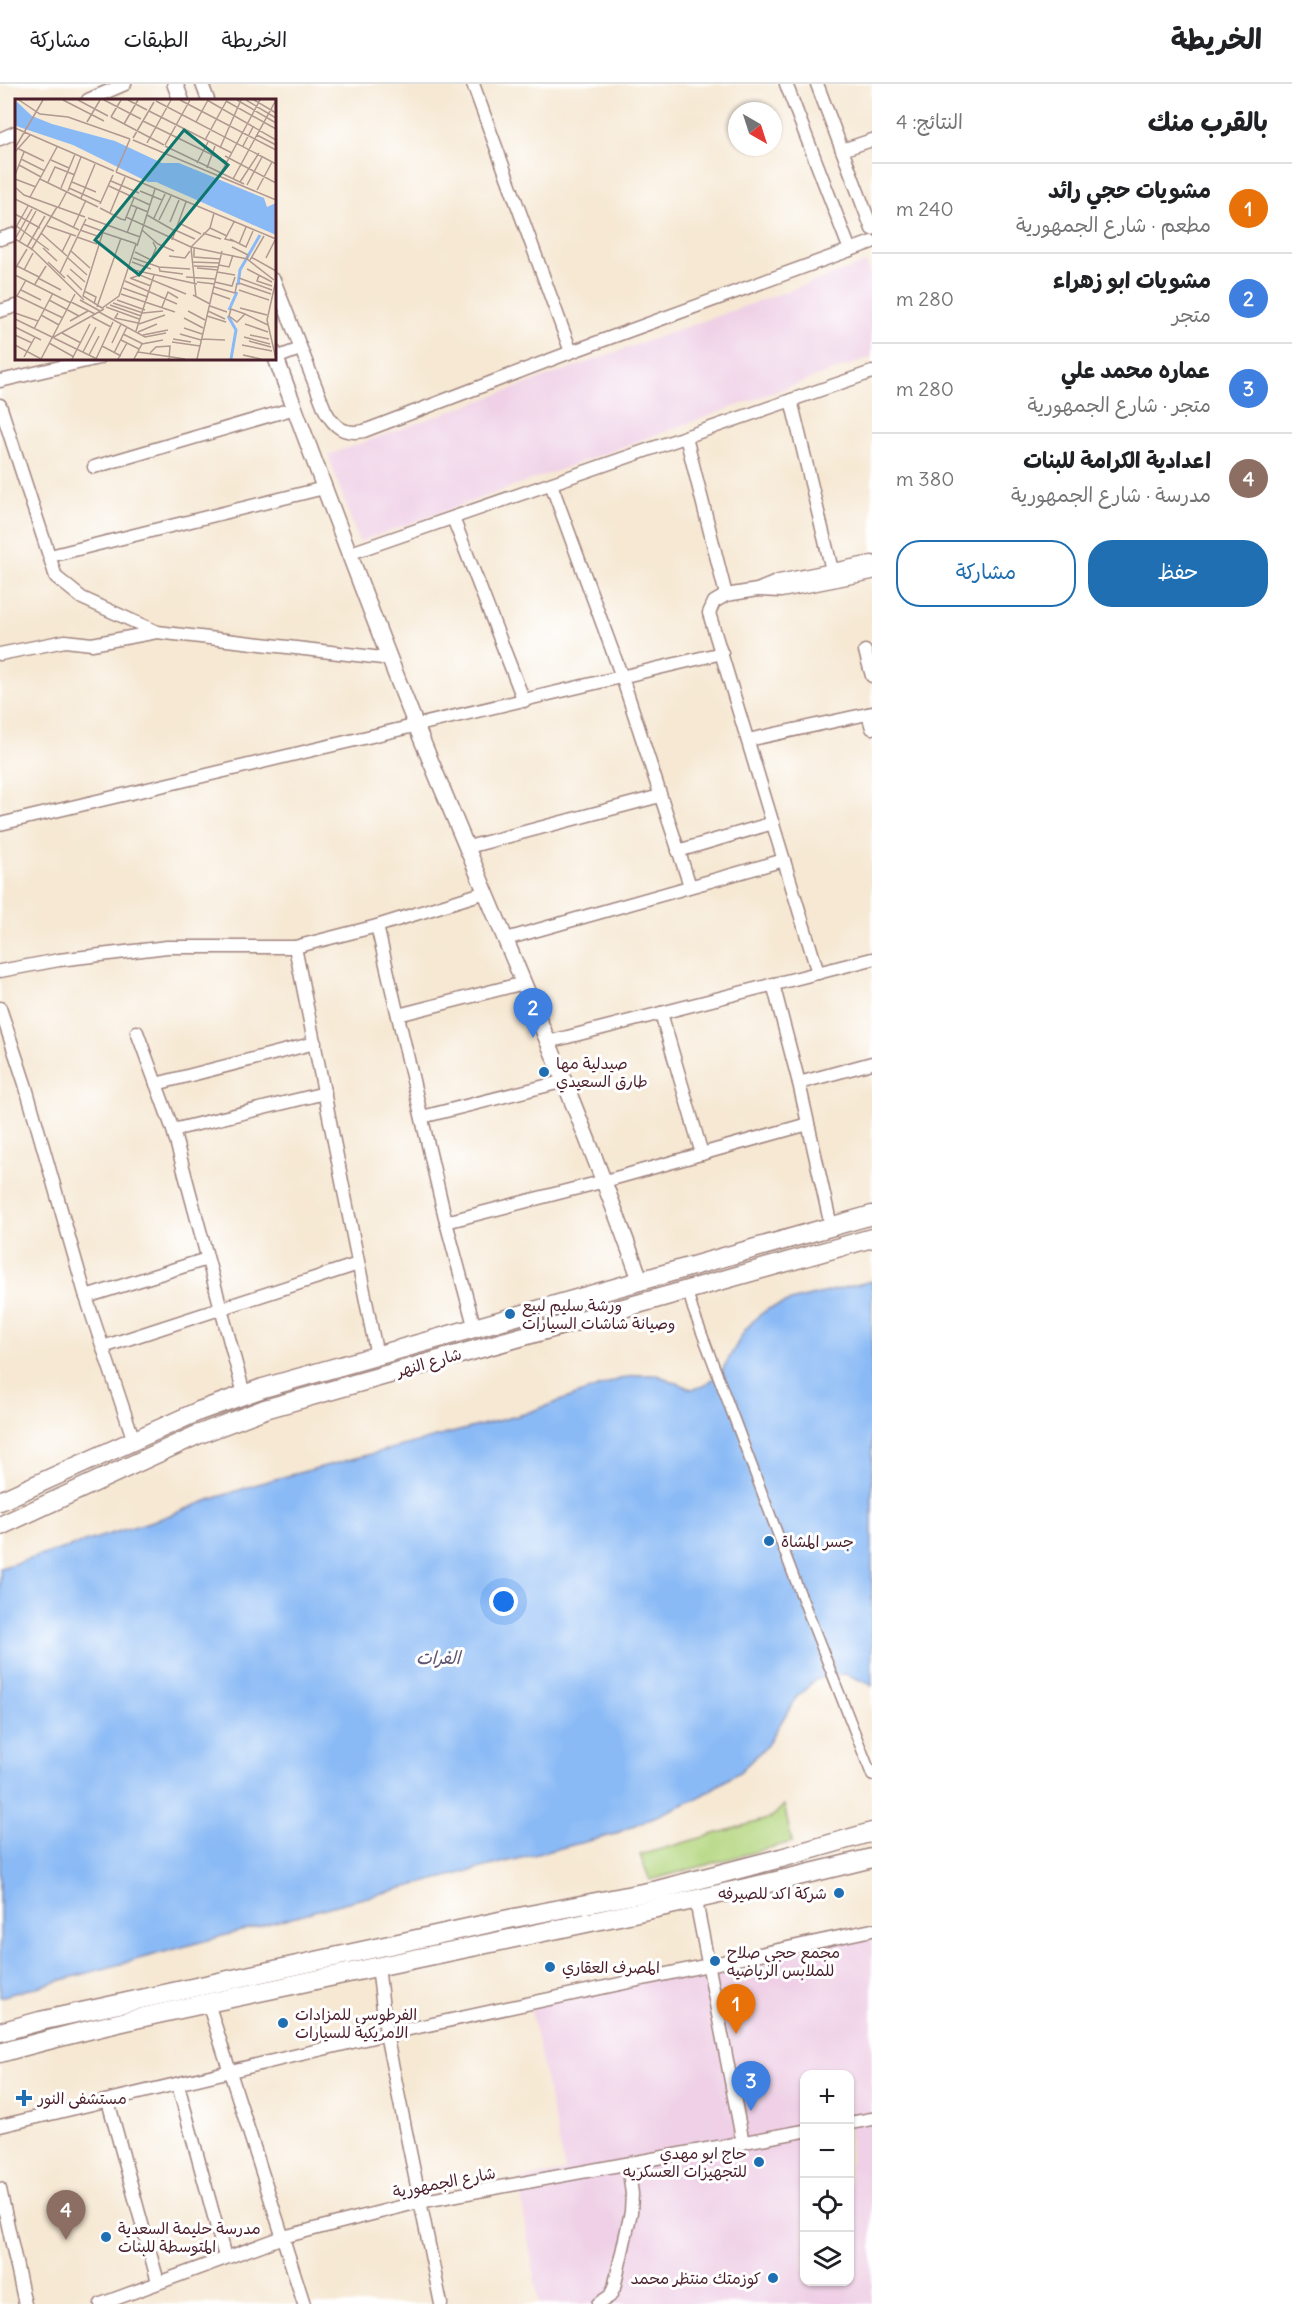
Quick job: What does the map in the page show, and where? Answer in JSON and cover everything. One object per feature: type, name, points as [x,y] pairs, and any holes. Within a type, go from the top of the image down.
[{"type":"main road","name":"شارع النهر","points":[[0,1501],[244,1394],[872,1215]]},
{"type":"main road","name":"شارع النهر","points":[[0,1526],[197,1435],[265,1408],[872,1238]]},
{"type":"main road","points":[[314,1374],[318,1393]]},
{"type":"main road","points":[[0,2032],[40,2021],[297,1974],[658,1890],[872,1832]]},
{"type":"main road","points":[[0,2053],[89,2029],[208,2002],[297,1974],[378,1966],[696,1901],[872,1858]]},
{"type":"street","points":[[89,99],[125,84]]},
{"type":"street","points":[[175,84],[181,99]]},
{"type":"street","points":[[202,84],[208,99]]},
{"type":"street","points":[[473,84],[570,352]]},
{"type":"street","points":[[786,84],[850,250]]},
{"type":"street","points":[[818,84],[872,229]]},
{"type":"street","points":[[0,139],[15,132]]},
{"type":"street","points":[[842,150],[872,140]]},
{"type":"street","points":[[0,239],[15,234]]},
{"type":"street","points":[[276,285],[329,418],[345,432],[354,433],[872,242]]},
{"type":"street","points":[[0,311],[15,306]]},
{"type":"street","points":[[276,355],[300,349]]},
{"type":"street","points":[[276,358],[348,554],[417,727],[565,1081],[605,1181],[641,1282]]},
{"type":"street","points":[[0,381],[90,360]]},
{"type":"street","points":[[348,554],[872,372]]},
{"type":"street","points":[[791,400],[831,570]]},
{"type":"street","points":[[0,405],[56,577],[82,598],[157,632]]},
{"type":"street","points":[[94,468],[295,408]]},
{"type":"street","points":[[686,437],[726,595]]},
{"type":"street","points":[[551,484],[622,677],[690,886]]},
{"type":"street","points":[[51,556],[324,488]]},
{"type":"street","points":[[453,518],[524,701]]},
{"type":"street","points":[[757,590],[779,581],[872,562]]},
{"type":"street","points":[[818,973],[710,613],[714,602],[726,595],[757,590],[781,591],[872,573]]},
{"type":"street","points":[[0,654],[65,640],[92,644],[157,632],[391,659]]},
{"type":"street","points":[[865,651],[872,676]]},
{"type":"street","points":[[0,824],[722,653]]},
{"type":"street","points":[[748,740],[870,714],[872,728]]},
{"type":"street","points":[[468,847],[660,796]]},
{"type":"street","points":[[678,851],[773,823]]},
{"type":"street","points":[[506,939],[784,860]]},
{"type":"street","points":[[0,971],[59,960],[167,947],[296,948],[486,892]]},
{"type":"street","points":[[377,926],[446,1222],[475,1329]]},
{"type":"street","points":[[296,948],[377,1356]]},
{"type":"street","points":[[548,1042],[872,959]]},
{"type":"street","points":[[398,1015],[524,983]]},
{"type":"street","points":[[773,984],[799,1083],[831,1226]]},
{"type":"street","points":[[0,1008],[25,1084],[86,1297],[134,1441]]},
{"type":"street","points":[[661,1013],[702,1154]]},
{"type":"street","points":[[137,1032],[173,1130],[244,1394]]},
{"type":"street","points":[[156,1084],[315,1043]]},
{"type":"street","points":[[799,1083],[872,1063]]},
{"type":"street","points":[[422,1117],[565,1081]]},
{"type":"street","points":[[173,1130],[325,1093]]},
{"type":"street","points":[[446,1222],[808,1125]]},
{"type":"street","points":[[86,1297],[207,1259]]},
{"type":"street","points":[[103,1347],[358,1264]]},
{"type":"street","points":[[687,1289],[797,1585],[870,1772]]},
{"type":"street","points":[[696,1901],[743,2143]]},
{"type":"street","points":[[0,2126],[387,2034],[872,1930]]},
{"type":"street","points":[[378,1966],[387,2034],[441,2304]]},
{"type":"street","points":[[208,2002],[304,2304]]},
{"type":"street","points":[[178,2085],[225,2257]]},
{"type":"street","points":[[108,2101],[158,2282]]},
{"type":"street","points":[[854,2122],[872,2119]]},
{"type":"street","name":"شارع الجمهورية","points":[[101,2304],[284,2237],[419,2202],[800,2132]]},
{"type":"street","points":[[597,2304],[610,2296],[614,2288],[631,2212],[632,2194],[628,2164]]},
{"type":"street","points":[[0,2189],[25,2304]]},
{"type":"shaded area","points":[[866,263],[872,282],[872,357],[359,542],[328,455]]},
{"type":"shaded area","points":[[872,1932],[872,2304],[539,2304],[518,2180],[565,2171],[528,1997]]},
{"type":"green space","points":[[784,1805],[792,1842],[650,1880],[640,1855],[771,1818]]},
{"type":"water","name":"الفرات","points":[[872,1281],[872,1685],[846,1674],[830,1675],[815,1680],[796,1698],[767,1745],[741,1771],[696,1799],[612,1835],[340,1904],[0,1997],[0,1568],[162,1518],[264,1482],[524,1414],[620,1379],[638,1375],[657,1375],[692,1389],[704,1386],[721,1372],[745,1330],[768,1309],[794,1300]]},
{"type":"place","name":"مشويات ابو زهراء","points":[[533,1038]]},
{"type":"place","name":"صيدلية مها طارق السعيدي","points":[[544,1072]]},
{"type":"place","name":"ورشة سليم لبيع وصيانة شاشات السيارات","points":[[510,1314]]},
{"type":"place","name":"جسر المشاة","points":[[769,1541]]},
{"type":"place","name":"شركة اكد للصيرفه","points":[[839,1893]]},
{"type":"place","name":"مجمع حجي صلاح للملابس الرياضيه","points":[[715,1961]]},
{"type":"place","name":"المصرف العقاري","points":[[550,1967]]},
{"type":"place","name":"الفرطوسي للمزادات الامريكية للسيارات","points":[[283,2023]]},
{"type":"place","name":"مشويات حجي رائد","points":[[736,2034]]},
{"type":"place","name":"مستشفى النور","points":[[24,2098]]},
{"type":"place","name":"عماره محمد علي","points":[[751,2111]]},
{"type":"place","name":"حاج ابو مهدي للتجهيزات العسكريه","points":[[759,2162]]},
{"type":"place","name":"مدرسة حليمة السعدية المتوسطة للبنات","points":[[106,2237]]},
{"type":"place","name":"اعدادية الكرامة للبنات","points":[[66,2240]]},
{"type":"place","name":"كوزمتك منتظر محمد","points":[[773,2278]]}]
